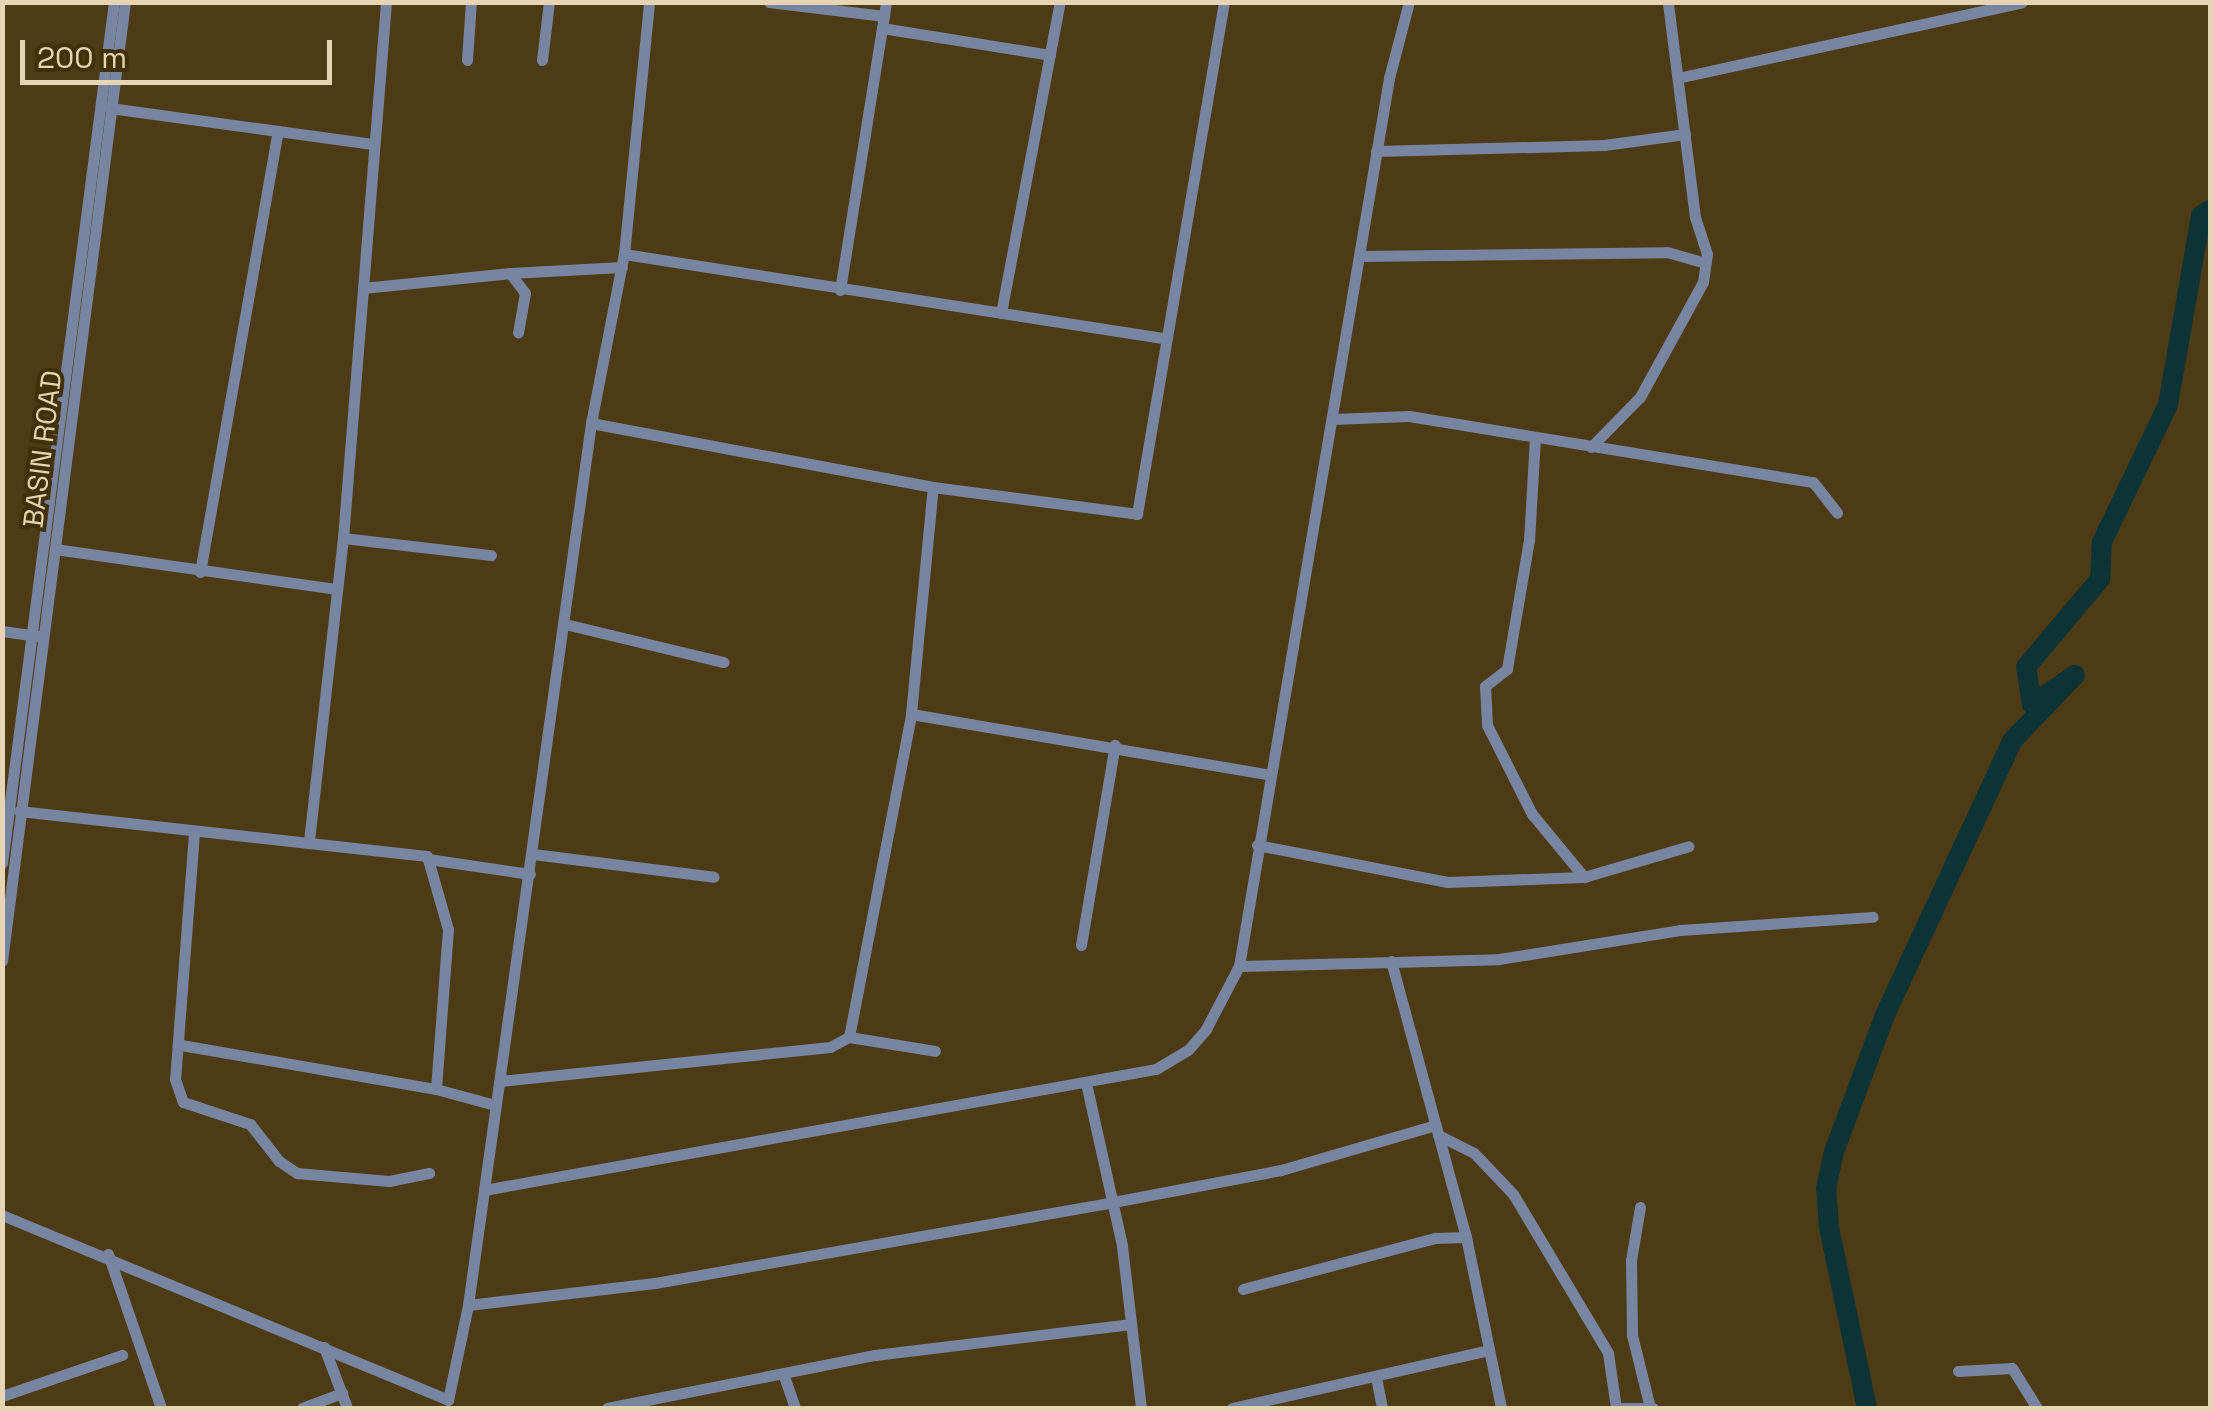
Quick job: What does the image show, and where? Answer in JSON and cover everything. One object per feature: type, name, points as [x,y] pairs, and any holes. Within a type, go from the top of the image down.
[{"type":"street","name":"BASIN ROAD","points":[[6,857],[20,811],[37,636],[55,549],[114,2]]},
{"type":"street","name":"BASIN ROAD","points":[[2,961],[6,857],[84,274],[125,2]]},
{"type":"street","points":[[309,841],[342,538],[386,2]]},
{"type":"street","points":[[467,60],[472,2]]},
{"type":"street","points":[[542,60],[549,2]]},
{"type":"street","points":[[2,1215],[108,1254],[453,1404],[566,624],[591,424],[623,260],[650,2]]},
{"type":"street","points":[[769,2],[884,15],[1050,55]]},
{"type":"street","points":[[1002,313],[1060,2]]},
{"type":"street","points":[[591,424],[932,487],[1137,514],[1162,338],[1224,2]]},
{"type":"street","points":[[484,1190],[1086,1083],[1156,1069],[1188,1050],[1240,966],[1257,845],[1334,419],[1376,151],[1409,2]]},
{"type":"street","points":[[1591,447],[1640,397],[1703,282],[1705,262],[1685,134],[1682,77],[1668,2]]},
{"type":"street","points":[[1682,77],[2022,2]]},
{"type":"street","points":[[840,290],[884,15]]},
{"type":"street","points":[[110,108],[374,144]]},
{"type":"street","points":[[200,572],[278,131]]},
{"type":"street","points":[[1376,151],[1604,145],[1685,134]]},
{"type":"street","points":[[1359,256],[1667,252],[1705,262]]},
{"type":"street","points":[[363,288],[623,260],[1162,338]]},
{"type":"street","points":[[510,272],[525,293],[518,332]]},
{"type":"street","points":[[1334,419],[1409,416],[1813,482],[1837,513]]},
{"type":"street","points":[[1535,437],[1529,540],[1507,669],[1485,686],[1487,726],[1532,814],[1584,877]]},
{"type":"street","points":[[849,1037],[911,714],[932,487]]},
{"type":"street","points":[[342,538],[491,555]]},
{"type":"street","points":[[55,549],[337,589]]},
{"type":"street","points":[[566,624],[723,662]]},
{"type":"street","points":[[2,631],[37,636]]},
{"type":"street","points":[[911,714],[1115,745],[1271,775]]},
{"type":"street","points":[[1082,945],[1115,745]]},
{"type":"street","points":[[20,811],[194,833],[309,841],[530,874]]},
{"type":"street","points":[[194,833],[181,1046],[175,1079],[183,1102],[250,1124],[278,1161],[297,1173],[389,1181],[430,1173]]},
{"type":"street","points":[[1257,845],[1447,882],[1584,877],[1689,846]]},
{"type":"street","points":[[533,854],[714,876]]},
{"type":"street","points":[[428,859],[448,928],[436,1088]]},
{"type":"street","points":[[1240,966],[1499,958],[1680,930],[1873,918]]},
{"type":"street","points":[[1392,961],[1466,1237],[1501,1408]]},
{"type":"street","points":[[501,1081],[830,1048],[849,1037],[935,1051]]},
{"type":"street","points":[[181,1046],[436,1088],[496,1105]]},
{"type":"street","points":[[1086,1083],[1108,1203],[1122,1246],[1141,1408]]},
{"type":"street","points":[[468,1305],[655,1282],[1108,1203],[1282,1170],[1438,1130],[1474,1153],[1513,1194],[1608,1354],[1616,1408],[1651,1408],[1632,1334],[1632,1260],[1640,1207]]},
{"type":"street","points":[[1243,1289],[1435,1238],[1466,1237]]},
{"type":"street","points":[[108,1254],[162,1408]]},
{"type":"street","points":[[606,1408],[679,1403],[876,1355],[1131,1324]]},
{"type":"street","points":[[324,1347],[347,1408]]},
{"type":"street","points":[[1232,1408],[1259,1407],[1488,1350]]},
{"type":"street","points":[[2,1396],[122,1355]]},
{"type":"street","points":[[1958,1371],[2012,1368],[2038,1408]]},
{"type":"street","points":[[784,1376],[794,1408]]},
{"type":"street","points":[[1376,1377],[1382,1408]]},
{"type":"street","points":[[302,1408],[342,1394]]},
{"type":"waterway","points":[[1867,1408],[1829,1228],[1826,1189],[1834,1152],[1885,1015],[2012,741],[2075,675],[2032,704],[2026,667],[2100,579],[2102,542],[2168,405],[2201,216],[2210,210]]}]
